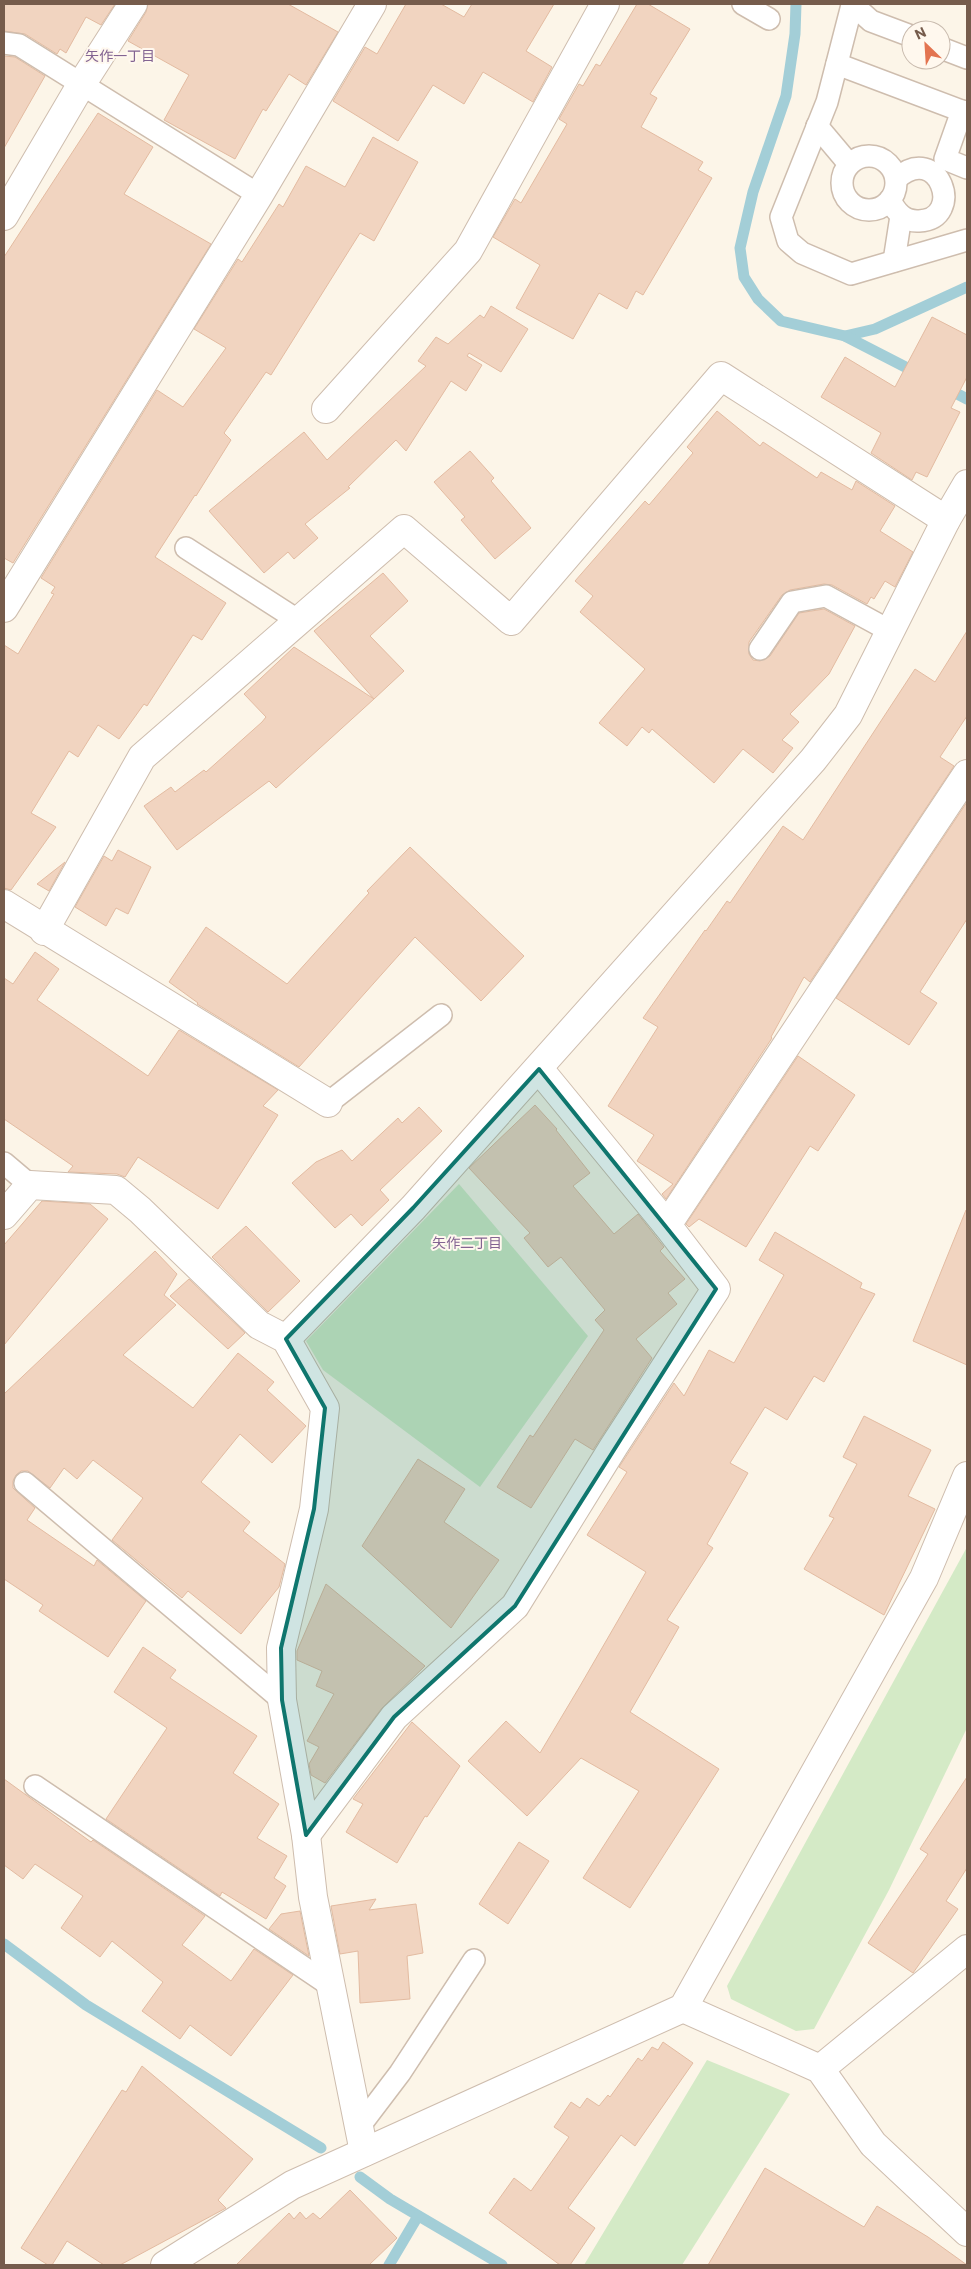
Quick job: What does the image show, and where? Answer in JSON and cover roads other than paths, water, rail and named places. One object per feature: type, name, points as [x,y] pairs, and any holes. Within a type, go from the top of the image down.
[{"type":"street","points":[[4,216],[80,85],[133,4]]},
{"type":"street","points":[[4,608],[259,195],[372,4]]},
{"type":"street","points":[[326,409],[468,251],[605,4]]},
{"type":"street","points":[[44,931],[142,757],[404,530],[511,621],[721,376],[946,520]]},
{"type":"street","points":[[286,1339],[413,1208],[814,760],[848,715],[892,632],[946,520],[967,484]]},
{"type":"street","points":[[667,1225],[967,774]]},
{"type":"street","points":[[4,904],[44,931],[328,1103]]},
{"type":"street","points":[[306,1835],[394,1717],[515,1606],[614,1446],[716,1289],[667,1225],[539,1069]]},
{"type":"street","points":[[4,1214],[30,1185],[116,1190],[140,1210],[259,1325],[286,1339],[325,1408],[314,1509],[281,1648],[282,1700],[306,1835],[313,1897],[362,2140]]},
{"type":"street","points":[[165,2265],[362,2140],[684,2008],[924,1578],[967,1476]]},
{"type":"street","points":[[820,2069],[967,1949]]},
{"type":"street","points":[[684,2008],[820,2069],[873,2144],[967,2232]]},
{"type":"lane","points":[[743,4],[769,19]]},
{"type":"lane","points":[[901,32],[871,21],[852,4],[827,102],[781,217],[788,241],[802,253],[852,274],[967,240]]},
{"type":"lane","points":[[4,43],[19,45],[80,85],[259,195]]},
{"type":"lane","points":[[951,50],[965,52]]},
{"type":"lane","points":[[837,64],[965,112],[945,159],[967,168]]},
{"type":"lane","points":[[817,126],[849,164]]},
{"type":"lane","points":[[894,261],[895,208],[895,191],[896,179],[892,168],[883,159],[872,155],[859,157],[849,164],[842,174],[841,187],[846,199],[855,207],[867,211],[879,208],[895,208],[912,221],[923,221],[934,217],[943,202],[943,185],[936,176],[927,170],[915,168],[904,172],[896,179]]},
{"type":"lane","points":[[186,548],[299,621]]},
{"type":"lane","points":[[760,649],[792,602],[826,596],[892,632]]},
{"type":"lane","points":[[328,1103],[440,1015]]},
{"type":"lane","points":[[4,1162],[30,1185]]},
{"type":"lane","points":[[25,1483],[282,1700]]},
{"type":"lane","points":[[35,1786],[331,1986]]},
{"type":"lane","points":[[362,2140],[400,2073],[474,1960]]},
{"type":"waterway","points":[[796,4],[795,34],[786,96],[753,192],[740,248],[744,277],[758,299],[781,321],[845,336],[875,329],[967,287]]},
{"type":"waterway","points":[[845,336],[919,374]]},
{"type":"waterway","points":[[944,387],[967,399]]},
{"type":"waterway","points":[[4,1944],[86,2005],[321,2148]]},
{"type":"waterway","points":[[360,2177],[390,2199],[502,2265]]},
{"type":"waterway","points":[[389,2265],[418,2216]]},
{"type":"district","name":"矢作一丁目","points":[[120,55]]},
{"type":"district","name":"矢作二丁目","points":[[467,1242]]}]
